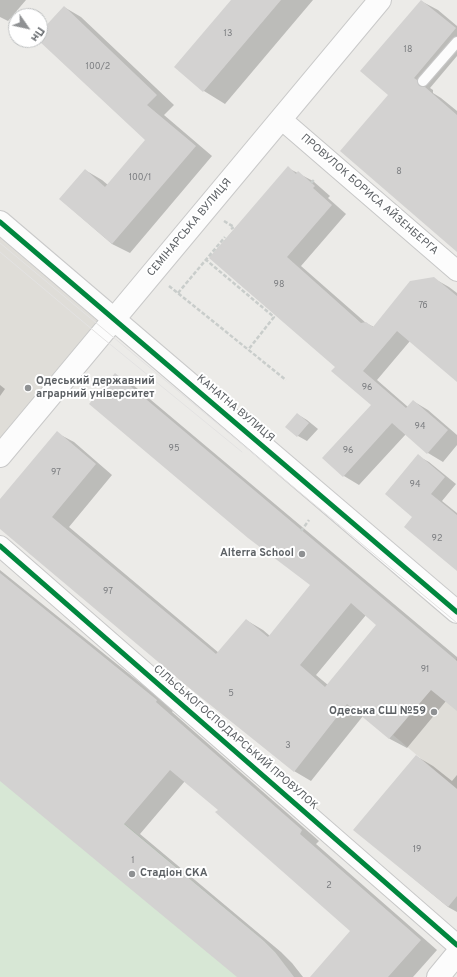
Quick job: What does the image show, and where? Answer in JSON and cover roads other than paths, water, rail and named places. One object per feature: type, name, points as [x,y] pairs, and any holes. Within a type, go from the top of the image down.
[{"type":"main road","name":"СЕМІНАРСЬКА ВУЛИЦЯ","points":[[0,456],[380,0]]},
{"type":"main road","name":"КАНАТНА ВУЛИЦЯ","points":[[0,222],[457,612]]},
{"type":"main road","points":[[438,977],[457,954]]},
{"type":"street","name":"ПРОВУЛОК БОРИСА АЙЗЕНБЕРГА","points":[[282,119],[457,271]]},
{"type":"street","name":"СІЛЬСЬКОГОСПОДАРСЬКИЙ ПРОВУЛОК","points":[[0,546],[457,945]]},
{"type":"lane","points":[[423,81],[457,42]]},
{"type":"tram line","points":[[0,243],[457,623]]},
{"type":"tram line","points":[[0,252],[242,452]]},
{"type":"place","name":"Одеський державний аграрний університет","points":[[28,388]]},
{"type":"place","name":"Alterra School","points":[[302,554]]},
{"type":"place","name":"Одеська CШ №59","points":[[434,712]]},
{"type":"place","name":"Стадіон СКА","points":[[132,874]]}]
